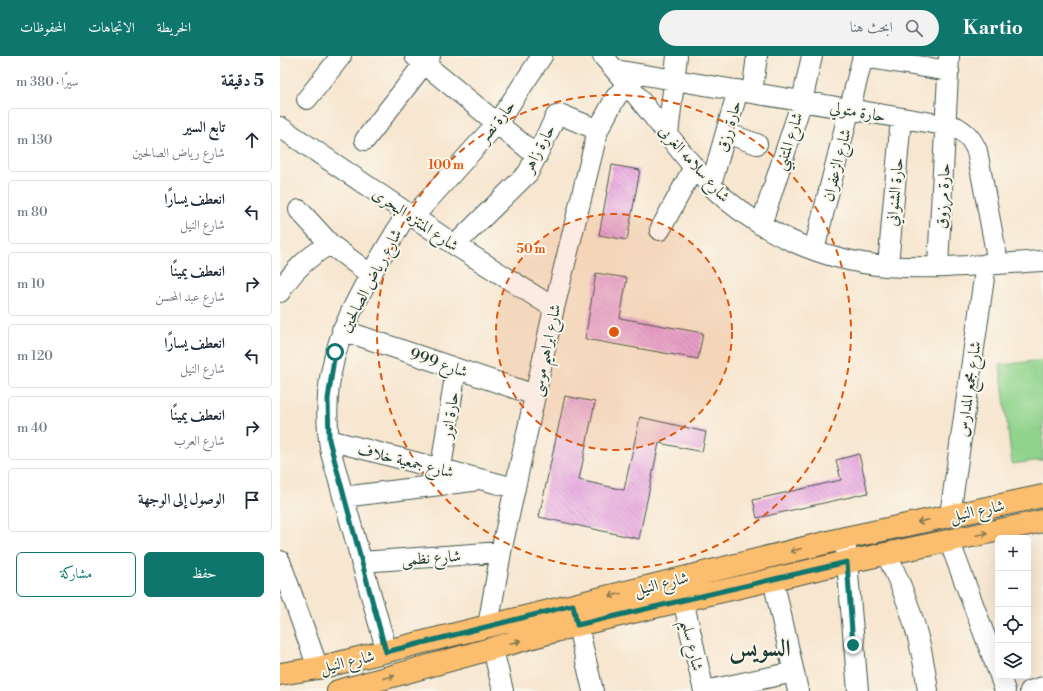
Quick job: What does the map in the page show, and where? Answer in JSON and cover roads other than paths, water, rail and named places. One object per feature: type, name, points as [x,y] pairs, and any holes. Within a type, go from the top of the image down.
[{"type":"main road","name":"شارع النيل","points":[[346,690],[493,648],[575,615],[845,538],[1043,496]]},
{"type":"main road","name":"شارع النيل","points":[[280,674],[318,668],[488,626],[683,600],[847,562],[1043,521]]},
{"type":"street","points":[[306,99],[341,56]]},
{"type":"street","name":"حارة نصر","points":[[410,215],[498,122],[542,56]]},
{"type":"street","points":[[668,134],[677,56]]},
{"type":"street","name":"حارة رزق","points":[[711,185],[726,133],[745,91],[757,56]]},
{"type":"street","name":"شارع المتنبي","points":[[761,225],[802,101],[812,56]]},
{"type":"street","points":[[863,57],[949,64]]},
{"type":"street","name":"شارع الزعفران","points":[[814,250],[863,57]]},
{"type":"street","points":[[365,140],[423,58],[536,156]]},
{"type":"street","name":"حارة مرزوق","points":[[938,266],[949,64]]},
{"type":"street","name":"حارة متولي","points":[[623,68],[674,79],[956,127],[966,133],[973,141],[977,151],[992,264]]},
{"type":"street","name":"شارع ابراهيم موسى","points":[[488,626],[501,552],[554,308],[598,130],[616,97],[623,68]]},
{"type":"street","name":"شارع سلامه الغربى","points":[[623,68],[668,134],[694,167],[711,185],[735,206],[761,225],[787,239],[814,250],[850,260],[888,266],[938,266],[1043,261]]},
{"type":"street","name":"حارة زاهر","points":[[455,245],[528,172],[556,116],[562,115],[598,130]]},
{"type":"street","name":"حارة الشنواني","points":[[888,266],[901,118]]},
{"type":"street","name":"شارع المنتزه البحرى","points":[[282,132],[554,308]]},
{"type":"street","points":[[726,133],[757,144]]},
{"type":"street","points":[[660,230],[694,167]]},
{"type":"street","points":[[299,210],[330,244],[371,275]]},
{"type":"street","name":"شارع رياض الصالحين","points":[[386,652],[343,497],[329,440],[328,399],[335,352],[342,330],[371,275],[410,215]]},
{"type":"street","points":[[281,287],[303,262],[330,244]]},
{"type":"street","name":"شارع مجمع المدارس","points":[[950,515],[992,264]]},
{"type":"street","name":"شارع 999","points":[[342,330],[535,395]]},
{"type":"street","name":"حارة انور","points":[[440,477],[456,369]]},
{"type":"street","name":"شارع جمعية خلاف","points":[[329,440],[440,477]]},
{"type":"street","name":"شارع جمعية خلاف","points":[[343,497],[440,477],[482,479],[515,488]]},
{"type":"street","points":[[845,538],[858,691]]},
{"type":"street","points":[[949,540],[995,663]]},
{"type":"street","name":"شارع نظمى","points":[[361,562],[501,552]]},
{"type":"street","points":[[886,554],[899,578],[914,620],[925,662],[928,691]]},
{"type":"street","points":[[280,562],[318,668]]},
{"type":"street","points":[[773,579],[798,691]]},
{"type":"street","name":"شارع سليم","points":[[683,600],[704,691]]},
{"type":"street","points":[[575,615],[593,691]]},
{"type":"street","points":[[493,648],[503,691]]},
{"type":"street","points":[[704,691],[794,672]]},
{"type":"street","points":[[1001,679],[1005,691]]},
{"type":"street","points":[[1030,691],[1043,686]]},
{"type":"district","name":"السويس","points":[[760,648]]}]
